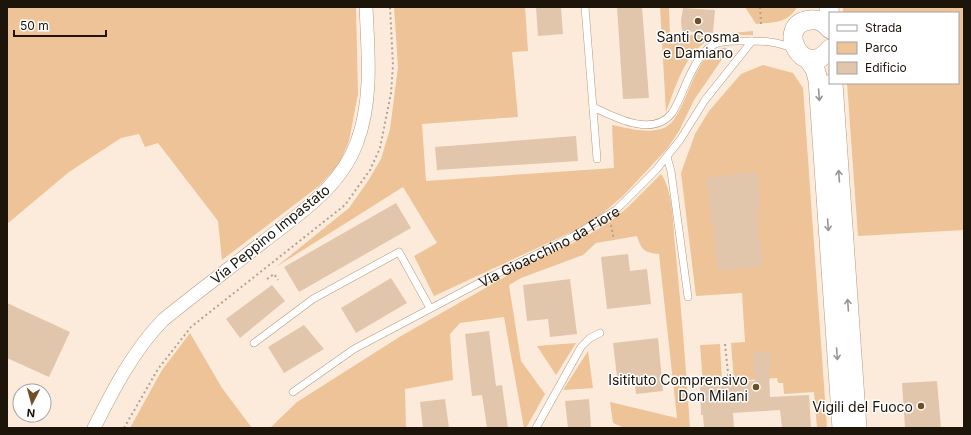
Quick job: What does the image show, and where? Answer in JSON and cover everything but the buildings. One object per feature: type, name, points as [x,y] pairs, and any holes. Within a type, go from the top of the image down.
[{"type":"street","name":"Via Peppino Impastato","points":[[94,428],[134,355],[147,337],[163,320],[292,219],[330,187],[345,169],[357,142],[365,110],[368,64],[366,7]]},
{"type":"street","points":[[829,28],[810,13],[797,27],[794,33],[794,46],[815,69],[818,80],[842,428]]},
{"type":"street","points":[[802,55],[821,58],[829,51]]},
{"type":"street","points":[[833,84],[857,428]]},
{"type":"lane","points":[[585,7],[597,159]]},
{"type":"lane","points":[[777,43],[794,33]]},
{"type":"lane","points":[[593,107],[628,123],[644,125],[660,122],[672,113],[694,65],[704,52],[715,44],[728,41],[777,43],[802,55]]},
{"type":"lane","name":"Via Gioacchino da Fiore","points":[[293,392],[354,349],[430,308],[572,237],[616,210],[656,170],[680,140],[706,100],[752,41]]},
{"type":"lane","points":[[667,156],[672,171],[688,297]]},
{"type":"lane","points":[[254,343],[313,299],[399,252],[430,308]]},
{"type":"lane","points":[[536,428],[582,347],[590,338],[600,333]]},
{"type":"path","points":[[760,7],[761,24]]},
{"type":"path","points":[[610,222],[614,240]]},
{"type":"path","points":[[267,279],[274,274],[278,280]]},
{"type":"path","points":[[725,344],[729,382]]},
{"type":"green space","points":[[7,7],[356,7],[358,94],[349,141],[339,165],[319,186],[222,260],[218,221],[158,143],[145,147],[139,134],[121,138],[69,172],[7,224]]},
{"type":"green space","points":[[394,7],[525,7],[528,51],[512,52],[518,117],[422,124],[426,181],[614,168],[612,125],[646,131],[666,127],[674,120],[699,67],[707,56],[716,49],[727,48],[727,52],[694,100],[679,131],[667,149],[623,196],[603,213],[576,230],[434,296],[414,256],[437,243],[403,187],[276,267],[349,208],[381,159],[390,129],[398,67]]},
{"type":"green space","points":[[660,7],[669,7],[670,35],[711,35],[753,31],[753,35],[722,36],[710,40],[700,46],[692,55],[679,77],[666,112]]},
{"type":"green space","points":[[745,7],[797,7],[789,17],[780,21],[756,24]]},
{"type":"green space","points":[[843,7],[964,7],[964,230],[858,236],[847,84],[959,84],[959,12],[843,12]]},
{"type":"green space","points":[[763,65],[793,73],[803,88],[827,428],[817,428],[814,392],[784,394],[783,383],[778,383],[777,378],[734,381],[731,343],[745,342],[742,293],[696,296],[681,173],[695,134],[709,111],[741,74]]},
{"type":"green space","points":[[661,174],[668,189],[672,208],[690,428],[624,428],[613,423],[610,402],[677,418],[659,254],[650,253],[644,250],[637,236],[596,243],[583,255],[521,278],[509,285],[521,361],[545,394],[526,428],[524,428],[504,317],[460,323],[450,334],[453,380],[405,389],[406,428],[270,428],[297,402],[401,336],[517,270],[583,238],[610,222],[628,207]]},
{"type":"green space","points":[[190,333],[222,388],[252,428],[130,428],[162,370]]},
{"type":"green space","points":[[576,343],[556,375],[537,346]]},
{"type":"green space","points":[[720,344],[722,382],[703,383],[700,345]]},
{"type":"green space","points":[[588,351],[593,388],[563,390]]},
{"type":"place","name":"Santi Cosma e Damiano","points":[[698,21]]},
{"type":"place","name":"Isitituto Comprensivo Don Milani","points":[[756,387]]},
{"type":"place","name":"Vigili del Fuoco","points":[[921,406]]}]
